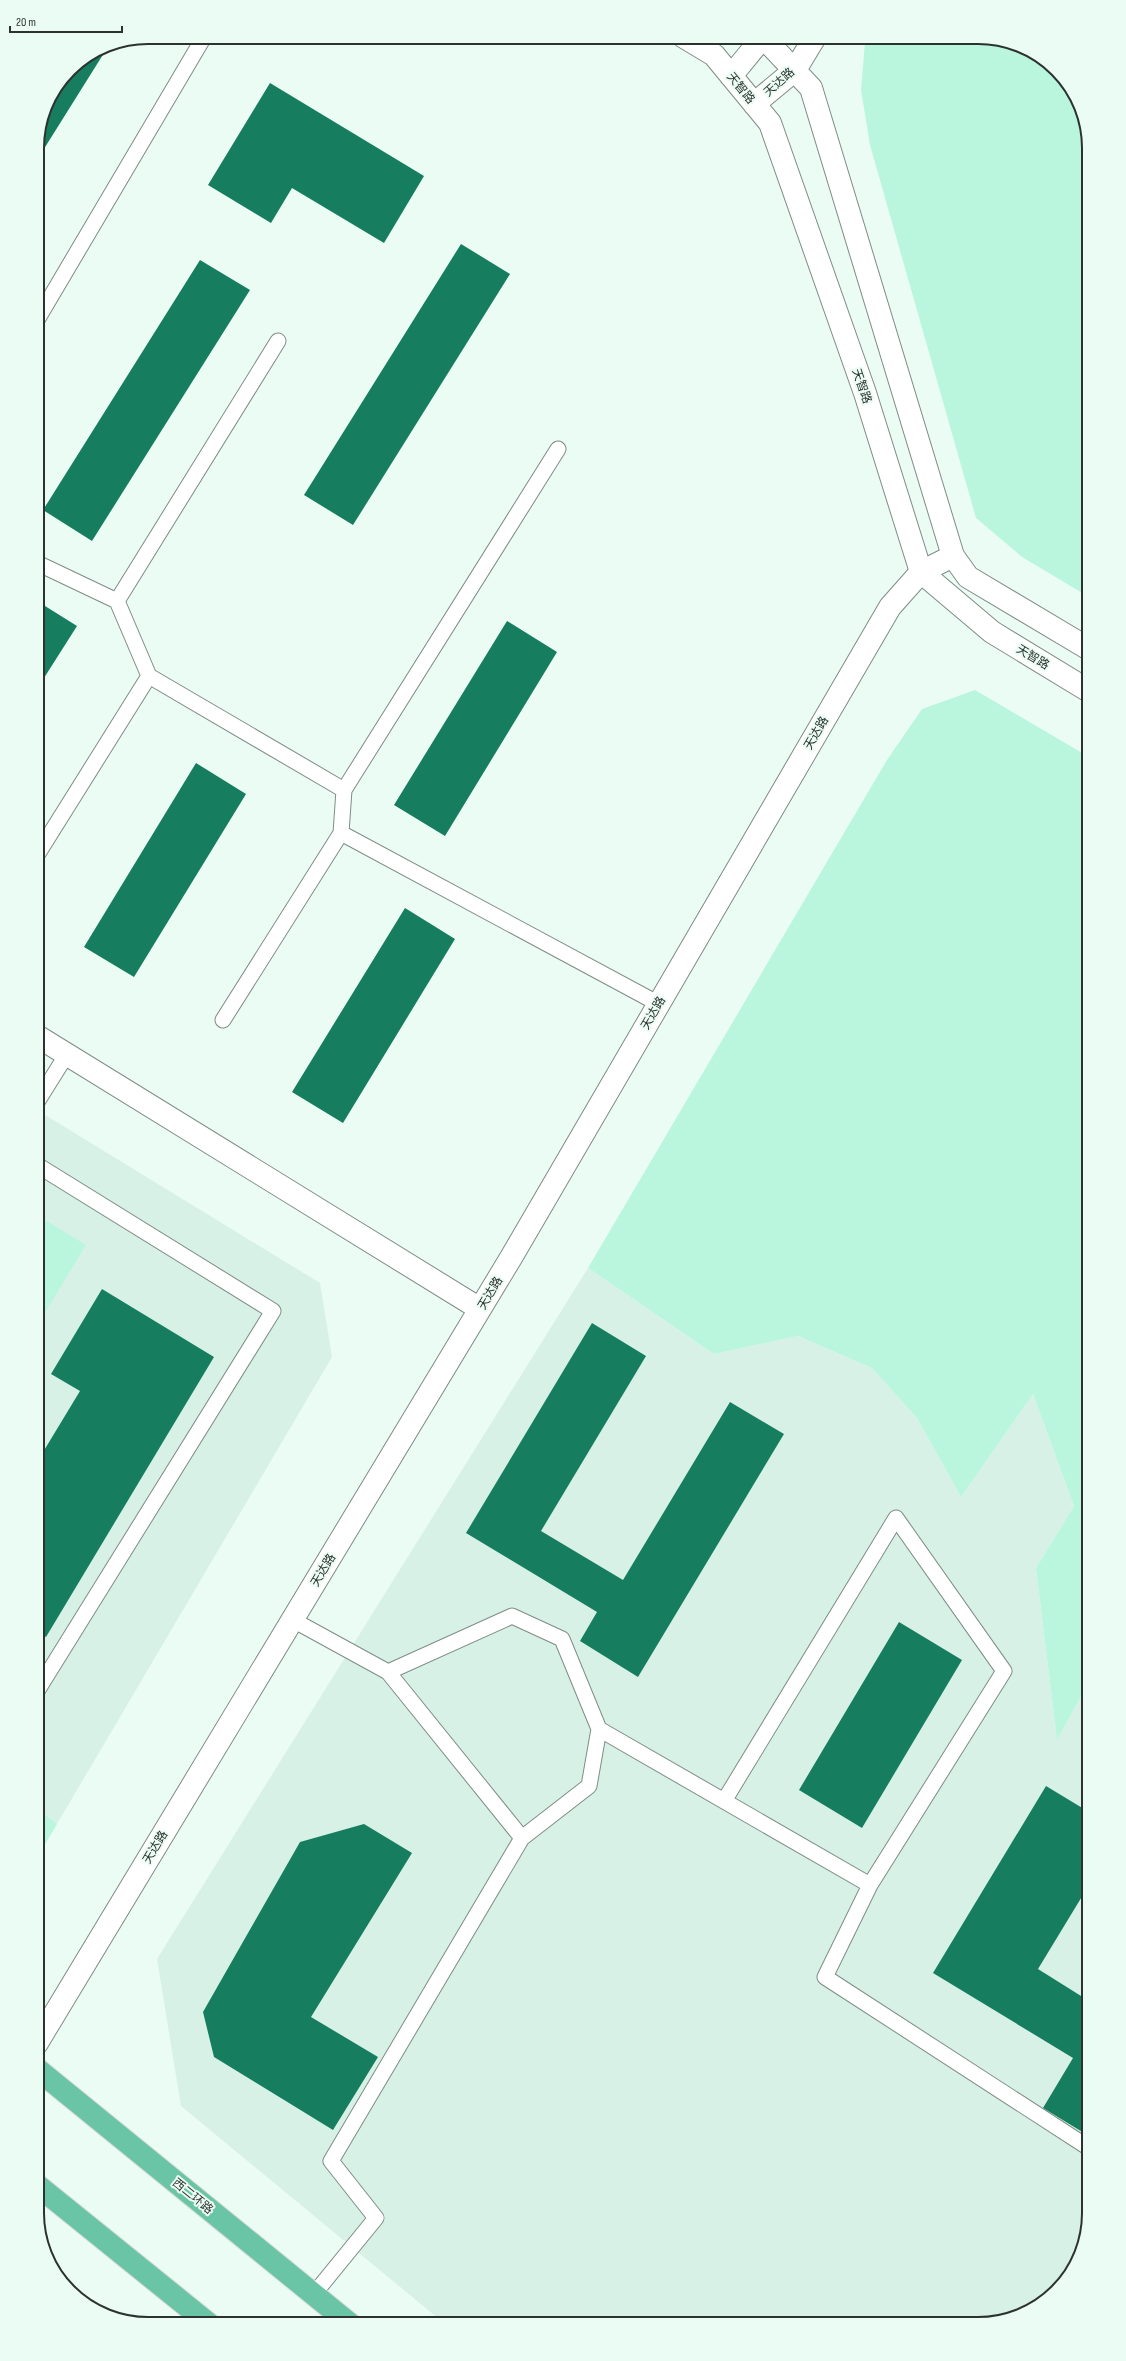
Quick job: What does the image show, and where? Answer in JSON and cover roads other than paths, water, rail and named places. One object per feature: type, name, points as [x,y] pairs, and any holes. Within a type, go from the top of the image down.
[{"type":"highway","name":"西二环路","points":[[44,2075],[342,2317]]},
{"type":"highway","points":[[44,2190],[200,2317]]},
{"type":"street","name":"天智路","points":[[696,44],[714,55],[770,123],[865,393],[921,572],[992,632],[1082,687]]},
{"type":"street","points":[[731,76],[757,44]]},
{"type":"street","points":[[770,44],[811,88],[953,556],[968,577],[1082,645]]},
{"type":"street","name":"天达路","points":[[754,104],[795,70],[811,44]]},
{"type":"street","name":"天达路","points":[[44,2031],[480,1309],[890,607],[921,572],[953,556]]},
{"type":"street","points":[[44,1040],[480,1309]]},
{"type":"lane","points":[[44,308],[200,44]]},
{"type":"lane","points":[[117,601],[278,341]]},
{"type":"lane","points":[[223,1020],[341,833],[344,790],[558,449]]},
{"type":"lane","points":[[44,566],[117,601],[149,676],[344,790]]},
{"type":"lane","points":[[44,844],[149,676]]},
{"type":"lane","points":[[341,833],[658,1004]]},
{"type":"lane","points":[[44,1091],[67,1054]]},
{"type":"lane","points":[[44,1169],[273,1311],[44,1680]]},
{"type":"lane","points":[[724,1801],[896,1518],[1004,1670],[870,1886],[825,1977],[1082,2143]]},
{"type":"lane","points":[[314,2294],[376,2218],[331,2161],[522,1838],[589,1786],[599,1729],[562,1639],[512,1616],[388,1672]]},
{"type":"lane","points":[[293,1620],[388,1672],[522,1838]]},
{"type":"lane","points":[[599,1729],[870,1886]]}]
